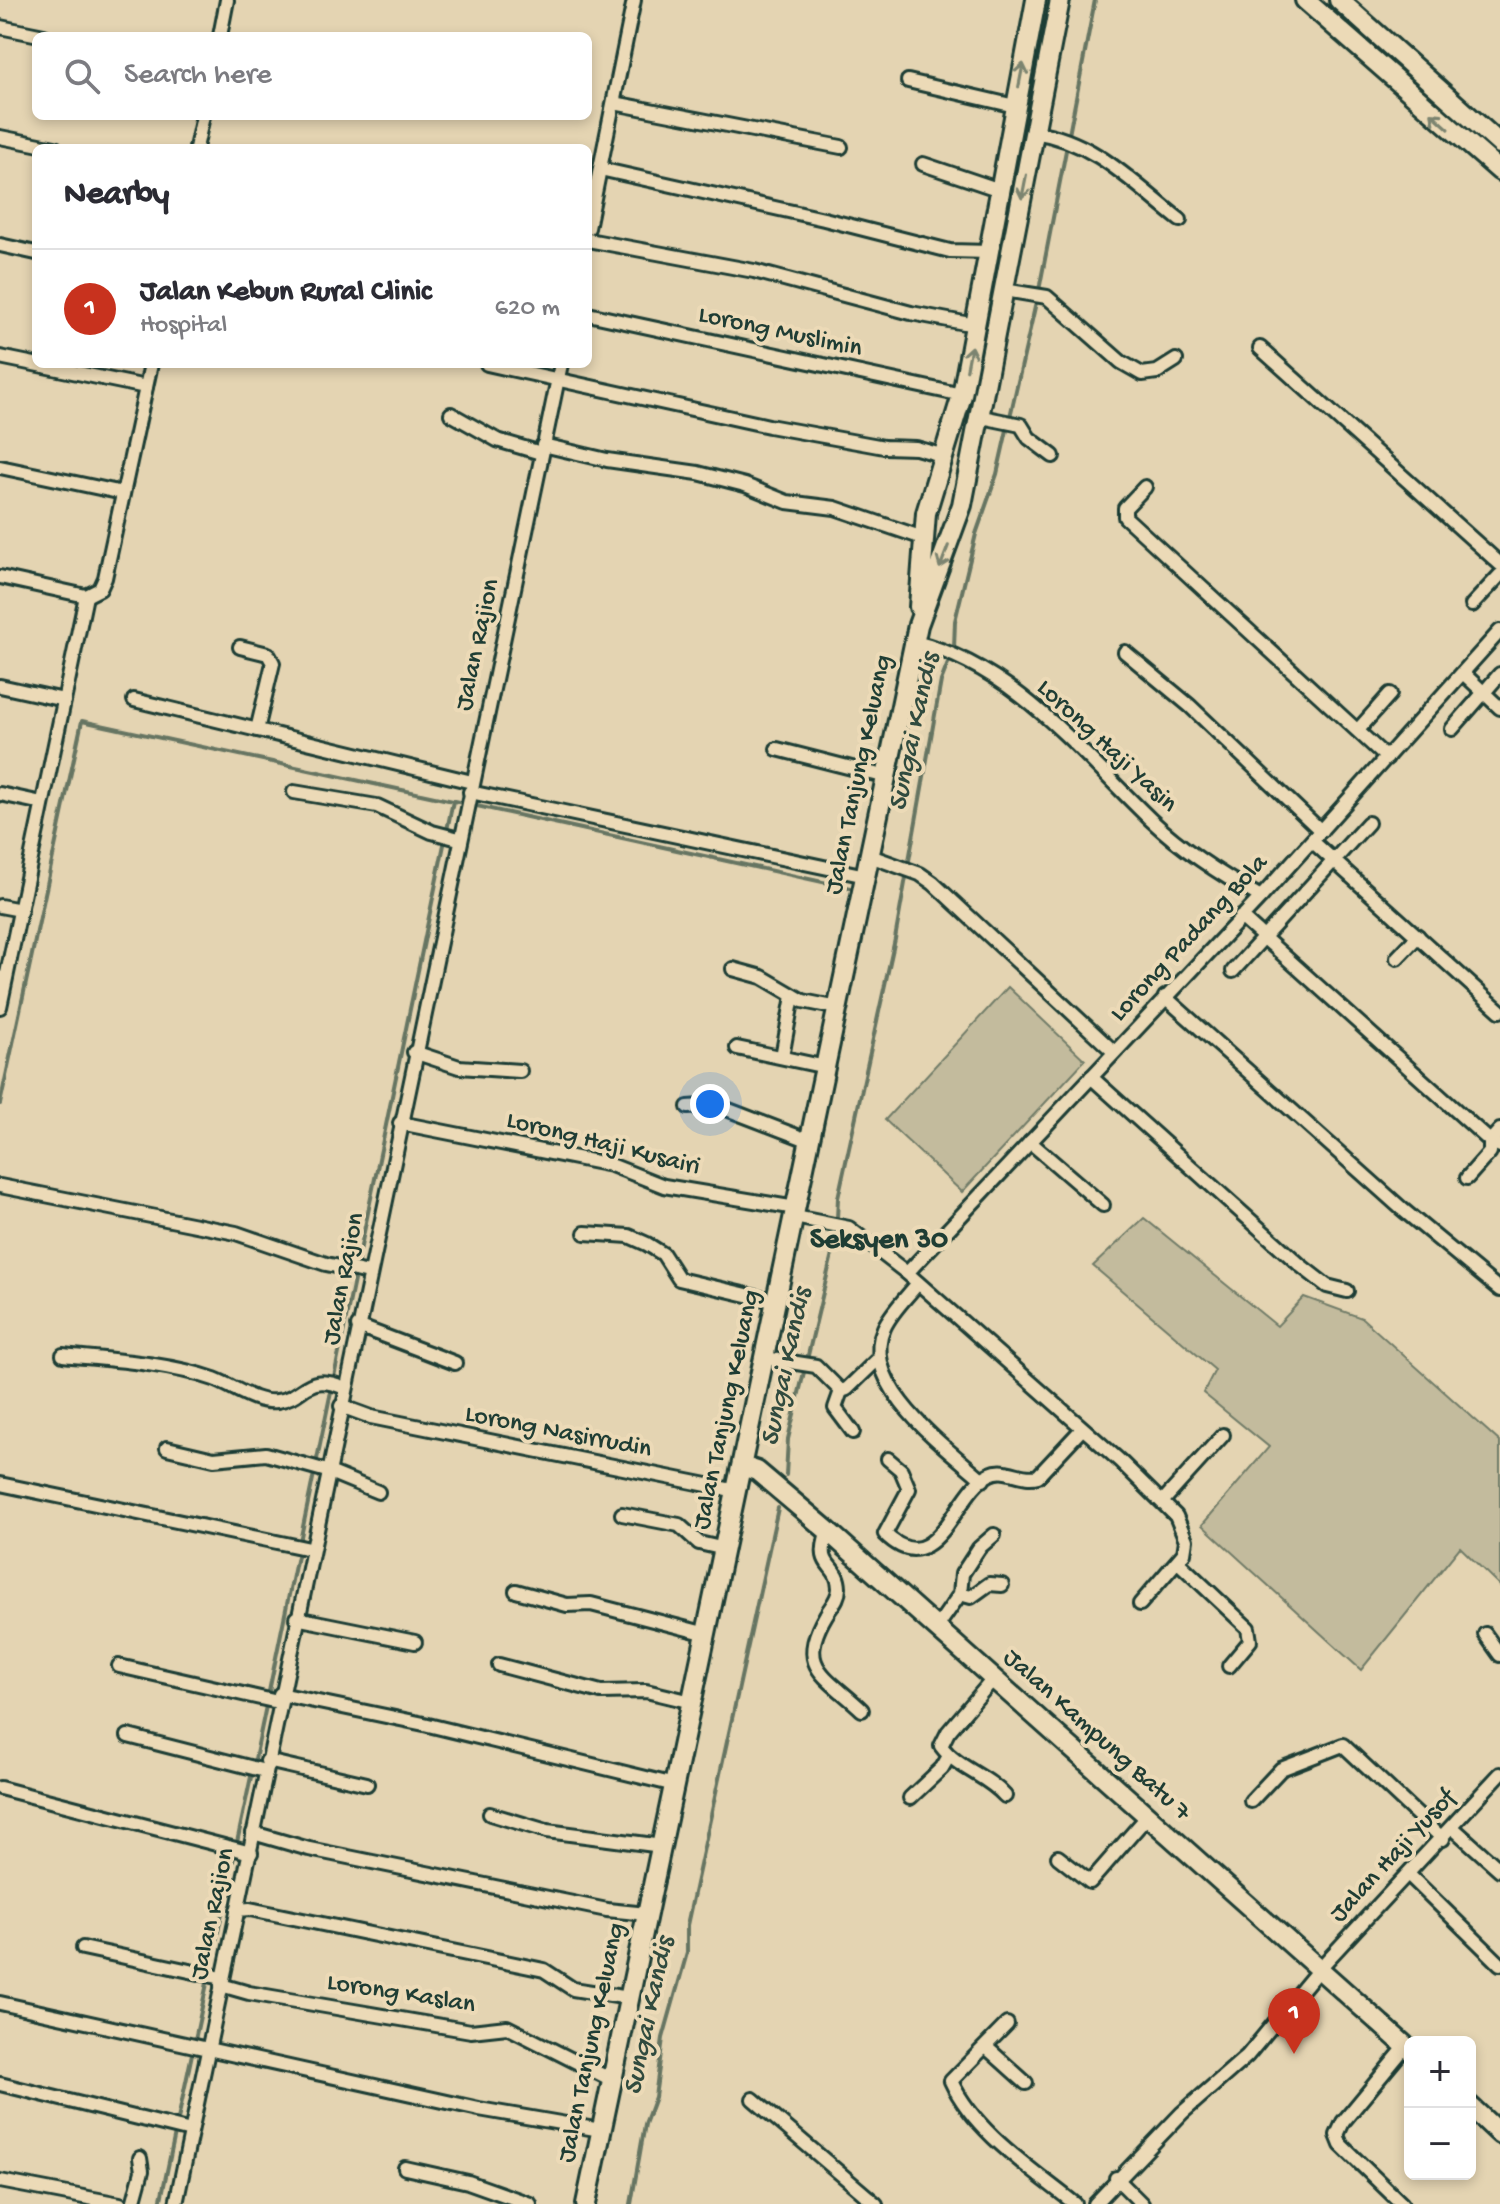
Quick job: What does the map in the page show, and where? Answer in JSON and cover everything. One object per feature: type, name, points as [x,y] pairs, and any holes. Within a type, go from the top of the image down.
[{"type":"main road","name":"Jalan Tanjung Keluang","points":[[586,2204],[590,2128],[622,1996],[647,1914],[675,1785],[685,1700],[707,1634],[796,1212],[916,634],[926,513],[962,395],[1036,0]]},
{"type":"main road","name":"Jalan Tanjung Keluang","points":[[916,634],[962,505],[970,460],[986,417],[1044,134],[1060,0]]},
{"type":"main road","points":[[1305,0],[1500,171]]},
{"type":"main road","points":[[1349,3],[1500,144]]},
{"type":"main road","points":[[945,456],[946,471],[937,499],[938,506],[947,512],[954,510],[970,460]]},
{"type":"main road","name":"Jalan Kampung Batu 7","points":[[742,1466],[757,1471],[828,1531],[1146,1818],[1404,2044]]},
{"type":"main road","points":[[1472,2108],[1500,2134]]},
{"type":"street","points":[[221,32],[227,0]]},
{"type":"street","points":[[592,208],[634,0]]},
{"type":"street","points":[[0,27],[32,34]]},
{"type":"street","points":[[908,81],[1015,106]]},
{"type":"street","points":[[614,103],[841,147]]},
{"type":"street","points":[[197,144],[202,120]]},
{"type":"street","points":[[1044,134],[1075,141],[1095,152],[1180,220]]},
{"type":"street","points":[[0,137],[35,144]]},
{"type":"street","points":[[923,164],[1000,190]]},
{"type":"street","points":[[600,169],[824,219],[950,251],[990,252]]},
{"type":"street","points":[[592,241],[754,271],[911,313],[975,325]]},
{"type":"street","points":[[0,245],[32,252]]},
{"type":"street","points":[[1010,290],[1047,297],[1121,362],[1142,374],[1157,372],[1176,360]]},
{"type":"street","name":"Lorong Muslimin","points":[[592,315],[962,395]]},
{"type":"street","points":[[1260,348],[1500,564]]},
{"type":"street","points":[[0,357],[32,364]]},
{"type":"street","points":[[54,368],[146,387]]},
{"type":"street","points":[[0,577],[86,596],[100,589],[105,578],[150,368]]},
{"type":"street","points":[[504,368],[769,426],[884,447],[916,448],[945,456]]},
{"type":"street","name":"Jalan Rajion","points":[[176,2204],[188,2130],[209,2048],[218,1980],[244,1910],[241,1851],[253,1833],[266,1766],[272,1699],[299,1619],[302,1548],[341,1406],[366,1272],[403,1123],[414,1052],[457,839],[542,449],[553,380],[559,368]]},
{"type":"street","points":[[451,414],[497,440],[710,476],[745,485],[787,502],[835,508],[923,538]]},
{"type":"street","points":[[986,417],[1016,423],[1053,456]]},
{"type":"street","points":[[0,467],[123,493]]},
{"type":"street","points":[[1145,487],[1125,508],[1125,517],[1387,758]]},
{"type":"street","points":[[1472,605],[1500,575]]},
{"type":"street","points":[[0,1007],[86,596]]},
{"type":"street","name":"Lorong Padang Bola","points":[[907,1273],[1261,897],[1500,631]]},
{"type":"street","name":"Lorong Haji Yasin","points":[[916,634],[964,658],[1039,710],[1189,852],[1261,897]]},
{"type":"street","points":[[240,647],[268,654],[273,665],[257,730]]},
{"type":"street","points":[[1125,652],[1190,706],[1317,836],[1334,860],[1500,1011]]},
{"type":"street","points":[[1463,673],[1500,708]]},
{"type":"street","points":[[1452,729],[1500,674]]},
{"type":"street","points":[[0,686],[64,700]]},
{"type":"street","points":[[1358,730],[1390,694]]},
{"type":"street","points":[[134,700],[442,775],[468,794],[866,876]]},
{"type":"street","points":[[777,749],[887,777]]},
{"type":"street","points":[[294,792],[377,806],[432,832],[457,839]]},
{"type":"street","points":[[0,794],[42,803]]},
{"type":"street","points":[[1233,971],[1368,823]]},
{"type":"street","points":[[870,856],[920,874],[1114,1052]]},
{"type":"street","points":[[0,906],[21,910]]},
{"type":"street","points":[[1241,917],[1495,1143]]},
{"type":"street","points":[[1397,958],[1418,936]]},
{"type":"street","points":[[733,969],[762,977],[793,996],[838,1008]]},
{"type":"street","points":[[782,1057],[793,996]]},
{"type":"street","points":[[1165,997],[1402,1209],[1500,1290]]},
{"type":"street","points":[[737,1048],[826,1067]]},
{"type":"street","points":[[414,1052],[459,1067],[520,1071]]},
{"type":"street","points":[[1091,1077],[1300,1265],[1327,1286],[1347,1291]]},
{"type":"street","points":[[688,1107],[716,1105],[810,1141]]},
{"type":"street","name":"Lorong Haji Kusairi","points":[[403,1123],[611,1165],[664,1186],[796,1212],[819,1222],[849,1228],[907,1273]]},
{"type":"street","points":[[1467,1178],[1490,1152],[1500,1130]]},
{"type":"street","points":[[1030,1142],[1103,1205]]},
{"type":"street","points":[[0,1186],[236,1233],[346,1270],[366,1272]]},
{"type":"street","points":[[585,1233],[629,1236],[663,1254],[679,1279],[777,1302]]},
{"type":"street","points":[[907,1273],[1163,1501],[1183,1527],[1186,1540],[1178,1562],[1140,1604]]},
{"type":"street","points":[[841,1391],[847,1389],[879,1358],[885,1326],[918,1283]]},
{"type":"street","points":[[358,1326],[455,1363]]},
{"type":"street","points":[[63,1355],[142,1363],[184,1372],[212,1379],[260,1399],[277,1401],[307,1384],[325,1382],[343,1387]]},
{"type":"street","points":[[765,1358],[816,1366],[841,1391]]},
{"type":"street","points":[[879,1358],[911,1417],[983,1480]]},
{"type":"street","points":[[841,1391],[835,1408],[853,1432]]},
{"type":"street","name":"Lorong Nasirrudin","points":[[341,1406],[371,1417],[737,1491]]},
{"type":"street","points":[[888,1459],[901,1470],[909,1489],[885,1534],[897,1546],[914,1550],[934,1541],[988,1474],[1005,1470],[1025,1477],[1038,1476],[1082,1429]]},
{"type":"street","points":[[1163,1501],[1223,1435]]},
{"type":"street","points":[[167,1448],[214,1459],[266,1454],[324,1470],[378,1492]]},
{"type":"street","points":[[0,1484],[302,1548]]},
{"type":"street","points":[[622,1514],[679,1525],[699,1543],[725,1549]]},
{"type":"street","points":[[828,1531],[822,1547],[824,1561],[838,1582],[839,1592],[812,1640],[810,1651],[813,1663],[862,1710]]},
{"type":"street","points":[[937,1627],[960,1594],[962,1574],[979,1548],[994,1535]]},
{"type":"street","points":[[1178,1562],[1248,1628],[1250,1641],[1229,1666]]},
{"type":"street","points":[[960,1594],[971,1597],[989,1584],[1002,1585]]},
{"type":"street","points":[[516,1591],[567,1605],[591,1604],[707,1634]]},
{"type":"street","points":[[299,1619],[415,1642]]},
{"type":"street","points":[[1485,1634],[1500,1655]]},
{"type":"street","points":[[499,1665],[601,1692],[646,1691],[685,1700]]},
{"type":"street","points":[[119,1666],[272,1699],[424,1724],[675,1785]]},
{"type":"street","points":[[994,1678],[948,1732],[941,1746],[949,1756],[997,1787],[1005,1796]]},
{"type":"street","points":[[128,1736],[367,1784]]},
{"type":"street","points":[[1251,1801],[1281,1769],[1343,1745],[1443,1839]]},
{"type":"street","points":[[910,1798],[942,1768],[949,1756]]},
{"type":"street","name":"Jalan Haji Yusof","points":[[1095,2204],[1116,2178],[1182,2113],[1247,2056],[1320,1968],[1443,1839],[1500,1774]]},
{"type":"street","points":[[0,1788],[241,1851]]},
{"type":"street","points":[[490,1814],[547,1831],[662,1846]]},
{"type":"street","points":[[1058,1857],[1090,1882],[1146,1818]]},
{"type":"street","points":[[1453,1828],[1500,1870]]},
{"type":"street","points":[[253,1833],[309,1849],[607,1910],[647,1914]]},
{"type":"street","points":[[1409,1875],[1500,1964]]},
{"type":"street","points":[[244,1910],[544,1970],[573,1989],[622,1996]]},
{"type":"street","name":"Lorong Kaslan","points":[[83,1948],[218,1980],[249,1993],[471,2031],[507,2027],[603,2075]]},
{"type":"street","points":[[0,2003],[479,2109],[590,2128]]},
{"type":"street","points":[[1007,2024],[951,2081],[961,2103],[1008,2149],[1075,2204]]},
{"type":"street","points":[[986,2047],[1026,2083]]},
{"type":"street","points":[[1402,2204],[1341,2145],[1337,2135],[1343,2122],[1404,2053]]},
{"type":"street","points":[[0,2084],[86,2102],[163,2126],[188,2130]]},
{"type":"street","points":[[753,2099],[876,2204]]},
{"type":"street","points":[[133,2204],[142,2171],[140,2158]]},
{"type":"street","points":[[405,2168],[468,2182],[530,2204]]},
{"type":"street","points":[[1116,2178],[1142,2204]]},
{"type":"street","points":[[0,2181],[120,2204]]},
{"type":"shaded area","points":[[1008,987],[1085,1060],[962,1192],[885,1120]]},
{"type":"shaded area","points":[[1144,1218],[1277,1326],[1304,1297],[1362,1318],[1500,1442],[1500,1586],[1460,1547],[1361,1670],[1202,1525],[1269,1447],[1203,1393],[1215,1370],[1093,1266]]},
{"type":"waterway","name":"Sungai Kandis","points":[[786,1475],[788,1439],[836,1238],[838,1198],[895,939],[941,681],[954,648],[955,621],[976,534],[997,474],[1040,285],[1095,0]]},
{"type":"waterway","points":[[0,1104],[82,721],[453,801],[254,1764]]},
{"type":"waterway","points":[[454,801],[850,888]]},
{"type":"waterway","name":"Sungai Kandis","points":[[631,2204],[645,2124],[655,2097],[663,2038],[687,1953],[687,1925],[778,1508]]},
{"type":"waterway","points":[[160,2204],[252,1772]]},
{"type":"place","name":"Jalan Kebun Rural Clinic","points":[[1294,2054]]},
{"type":"district","name":"Seksyen 30","points":[[879,1241]]}]
